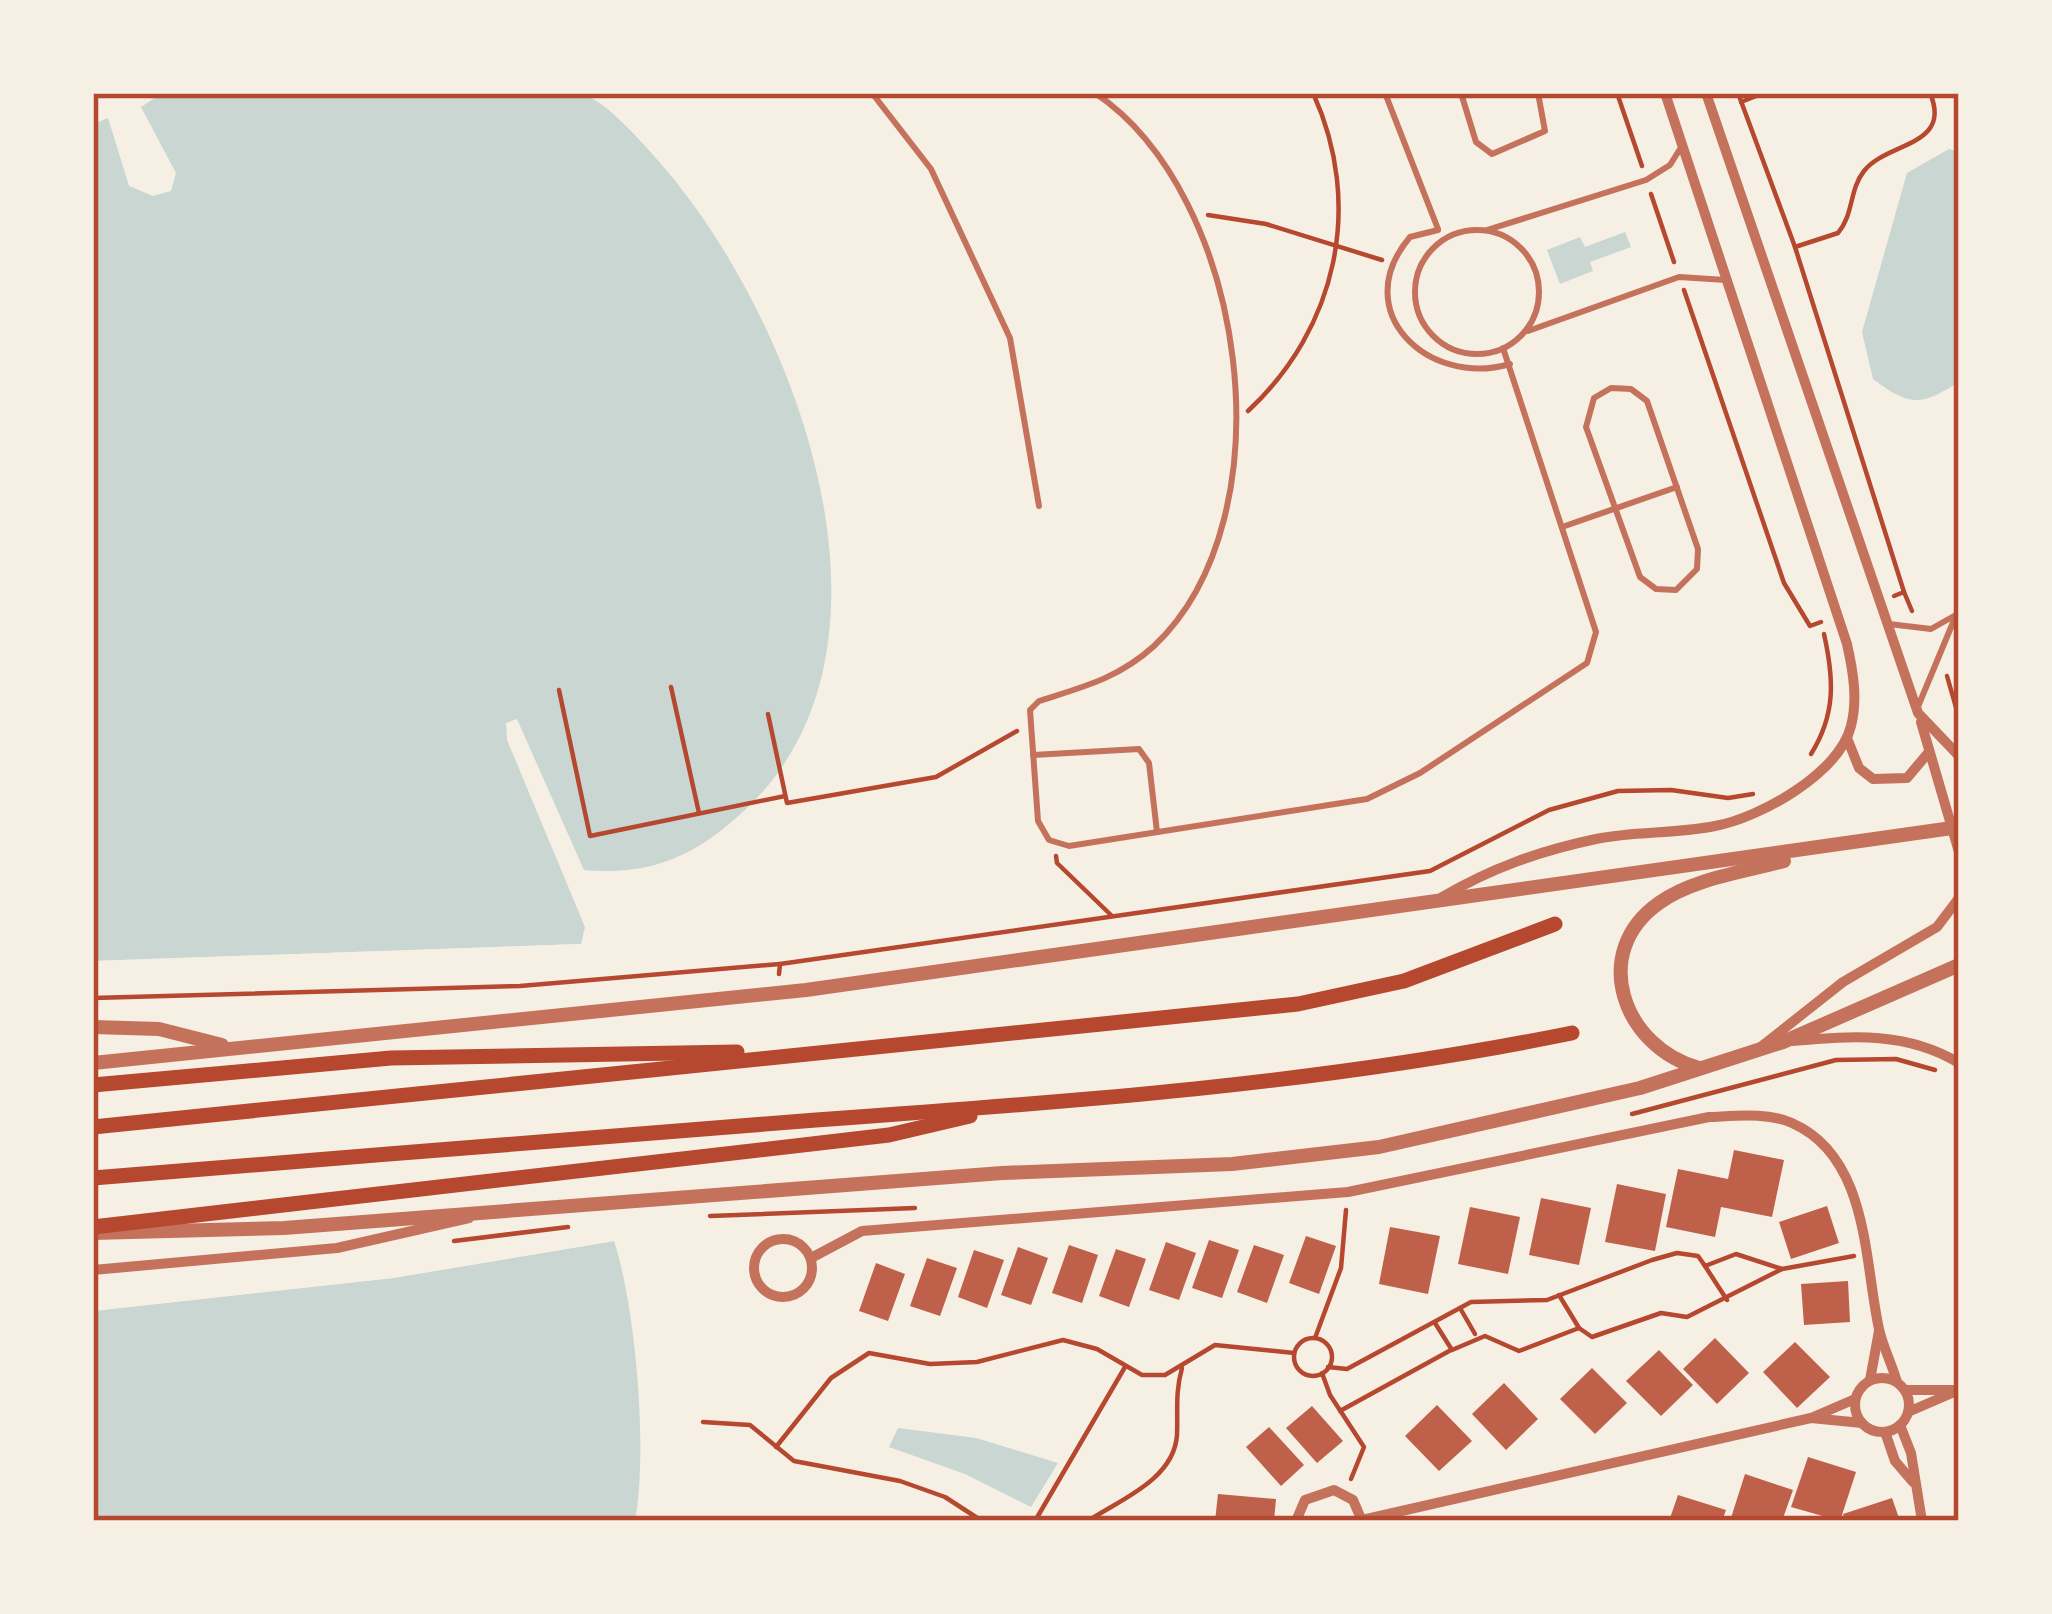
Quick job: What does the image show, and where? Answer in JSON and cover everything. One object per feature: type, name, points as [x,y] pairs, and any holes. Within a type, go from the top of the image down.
[{"type":"main road","points":[[93,1126],[1298,1004],[1404,981],[1555,924]]},
{"type":"main road","points":[[93,1178],[989,1109],[1405,1065],[1572,1033]]},
{"type":"main road","points":[[93,1085],[391,1058],[855,1049]]},
{"type":"main road","points":[[93,1230],[915,1132],[989,1109]]},
{"type":"street","points":[[1665,93],[1838,616],[1855,686],[1847,738],[1859,768],[1873,779],[1906,778],[1929,752]]},
{"type":"street","points":[[1706,93],[1956,827],[1959,852]]},
{"type":"street","points":[[1917,711],[1959,756]]},
{"type":"street","points":[[1428,905],[1495,867],[1537,852],[1602,837],[1736,822],[1795,791],[1847,738]]},
{"type":"street","points":[[93,1063],[779,992],[1428,905],[1956,827]]},
{"type":"street","points":[[1702,1069],[1656,1050],[1633,1022],[1620,987],[1628,939],[1642,918],[1683,890],[1829,848]]},
{"type":"street","points":[[1760,1048],[1844,982],[1937,927],[1959,898]]},
{"type":"street","points":[[1784,1042],[1959,965]]},
{"type":"street","points":[[93,1027],[159,1029],[227,1047]]},
{"type":"street","points":[[93,1230],[188,1234],[1002,1173],[1309,1156],[1512,1120],[1784,1042],[1863,1035],[1903,1040],[1959,1064]]},
{"type":"street","points":[[811,1258],[862,1231],[1348,1192],[1709,1117],[1754,1115],[1793,1124],[1828,1152],[1845,1178],[1870,1253],[1880,1331],[1908,1412]]},
{"type":"street","points":[[93,1270],[356,1245],[487,1212]]},
{"type":"street","points":[[771,1242],[799,1243],[811,1258],[812,1277],[801,1292],[772,1296],[758,1283],[754,1264],[771,1242]]},
{"type":"street","points":[[1296,1521],[1313,1493],[1345,1493],[1362,1520],[1811,1418],[1855,1399],[1870,1380],[1880,1331]]},
{"type":"street","points":[[1870,1380],[1958,1390]]},
{"type":"street","points":[[1811,1418],[1862,1423],[1885,1432],[1900,1425],[1908,1412],[1958,1390]]},
{"type":"street","points":[[1855,1399],[1862,1423]]},
{"type":"street","points":[[1900,1425],[1911,1453],[1912,1482],[1922,1521]]},
{"type":"street","points":[[1885,1432],[1895,1461],[1912,1482]]},
{"type":"lane","points":[[872,93],[931,169],[1010,338],[1039,506]]},
{"type":"lane","points":[[1095,93],[1145,137],[1196,213],[1219,272],[1235,423],[1227,508],[1210,560],[1185,607],[1154,645],[1119,673],[1034,704],[1028,729],[1040,828],[1055,844],[1348,804],[1386,792],[1580,671],[1593,654],[1596,632],[1503,349]]},
{"type":"lane","points":[[1385,93],[1441,241]]},
{"type":"lane","points":[[1461,93],[1479,148],[1492,154],[1545,131],[1538,93]]},
{"type":"lane","points":[[1682,146],[1670,165],[1646,180],[1441,241],[1417,275],[1420,317],[1448,348],[1476,354],[1503,349],[1524,333],[1679,277],[1727,280]]},
{"type":"lane","points":[[1438,230],[1410,237],[1394,264],[1390,302],[1400,330],[1417,350],[1462,370],[1510,364]]},
{"type":"lane","points":[[1485,230],[1510,239],[1535,270],[1539,296],[1524,333]]},
{"type":"lane","points":[[1611,388],[1631,388],[1647,401],[1677,487],[1699,560],[1692,578],[1676,590],[1656,590],[1640,578],[1615,509],[1586,427],[1594,398],[1611,388]]},
{"type":"lane","points":[[1562,527],[1677,487]]},
{"type":"lane","points":[[1917,711],[1959,608]]},
{"type":"lane","points":[[1887,624],[1921,629],[1954,616]]},
{"type":"lane","points":[[1031,755],[1139,749],[1149,764],[1157,832]]},
{"type":"path","points":[[1235,423],[1278,383],[1310,335],[1337,247],[1335,158],[1313,93]]},
{"type":"path","points":[[1617,93],[1784,583],[1810,626],[1838,616]]},
{"type":"path","points":[[1738,93],[1795,247],[1904,592],[1921,629]]},
{"type":"path","points":[[1741,102],[1764,93]]},
{"type":"path","points":[[1795,247],[1838,233],[1864,171],[1924,136],[1935,110],[1930,93]]},
{"type":"path","points":[[1196,213],[1265,224],[1394,264]]},
{"type":"path","points":[[1879,601],[1904,592]]},
{"type":"path","points":[[1810,757],[1828,727],[1833,678],[1821,622]]},
{"type":"path","points":[[1935,664],[1953,685],[1959,718]]},
{"type":"path","points":[[671,687],[699,814]]},
{"type":"path","points":[[559,691],[590,836],[785,796]]},
{"type":"path","points":[[768,715],[787,803],[936,777],[986,744],[1028,729]]},
{"type":"path","points":[[93,998],[520,986],[780,964],[1430,871],[1549,810],[1618,791],[1670,790],[1728,798],[1769,787]]},
{"type":"path","points":[[1055,844],[1057,863],[1112,916]]},
{"type":"path","points":[[779,992],[780,964]]},
{"type":"path","points":[[1315,1338],[1341,1268],[1348,1192]]},
{"type":"path","points":[[1294,1353],[1302,1372],[1347,1369],[1479,1299],[1532,1301],[1559,1295],[1677,1253],[1698,1256],[1727,1300]]},
{"type":"path","points":[[1559,1295],[1579,1328],[1592,1337],[1648,1316],[1688,1317],[1782,1269],[1870,1253]]},
{"type":"path","points":[[1705,1266],[1736,1254],[1782,1269]]},
{"type":"path","points":[[1460,1308],[1476,1336],[1519,1351],[1579,1328]]},
{"type":"path","points":[[1435,1323],[1452,1350]]},
{"type":"path","points":[[1340,1411],[1476,1336]]},
{"type":"path","points":[[1294,1353],[1302,1342],[1315,1338]]},
{"type":"path","points":[[1315,1338],[1331,1352],[1325,1370],[1340,1411],[1364,1447],[1345,1493]]},
{"type":"path","points":[[776,1447],[807,1403],[861,1355],[930,1364],[976,1362],[1063,1340],[1097,1349],[1142,1375],[1182,1368],[1215,1345],[1294,1353]]},
{"type":"path","points":[[1035,1521],[1125,1367]]},
{"type":"path","points":[[1088,1521],[1149,1482],[1167,1460],[1177,1433],[1173,1399],[1182,1368]]},
{"type":"path","points":[[704,1422],[750,1425],[794,1461],[862,1471],[945,1497],[982,1521]]},
{"type":"shaded area","points":[[537,89],[580,93],[614,115],[667,171],[715,236],[758,312],[794,397],[820,486],[831,576],[825,662],[798,741],[746,809],[691,851],[652,866],[584,870],[517,719],[506,723],[507,740],[585,927],[581,944],[93,961],[93,124],[108,118],[129,186],[153,196],[171,191],[176,173],[141,107],[162,93]]},
{"type":"shaded area","points":[[1949,149],[1959,152],[1959,382],[1935,396],[1906,399],[1873,379],[1862,332],[1907,173]]},
{"type":"shaded area","points":[[1625,232],[1631,247],[1590,262],[1593,271],[1560,284],[1547,250],[1580,237],[1585,247]]},
{"type":"shaded area","points":[[614,1241],[638,1380],[640,1457],[635,1521],[93,1521],[93,1311],[393,1278]]},
{"type":"shaded area","points":[[898,1428],[976,1438],[1058,1463],[1031,1507],[965,1474],[889,1447]]},
{"type":"pier","points":[[581,944],[581,950],[93,967],[93,961]]},
{"type":"pier","points":[[613,1235],[614,1241],[393,1278],[93,1311],[93,1305],[392,1272]]},
{"type":"building","points":[[1734,1150],[1784,1160],[1772,1217],[1721,1207],[1715,1237],[1666,1227],[1678,1169],[1728,1179]]},
{"type":"building","points":[[1617,1184],[1666,1194],[1655,1251],[1605,1242]]},
{"type":"building","points":[[1541,1198],[1591,1208],[1579,1265],[1529,1255]]},
{"type":"building","points":[[1827,1206],[1839,1243],[1791,1259],[1779,1222]]},
{"type":"building","points":[[1470,1207],[1520,1217],[1508,1274],[1458,1264]]},
{"type":"building","points":[[1390,1227],[1440,1236],[1428,1294],[1379,1284]]},
{"type":"building","points":[[1306,1236],[1336,1246],[1319,1294],[1289,1283]]},
{"type":"building","points":[[1209,1240],[1239,1250],[1222,1298],[1192,1288]]},
{"type":"building","points":[[1166,1242],[1196,1253],[1179,1300],[1149,1290]]},
{"type":"building","points":[[1069,1245],[1098,1255],[1082,1303],[1052,1293]]},
{"type":"building","points":[[1254,1245],[1284,1255],[1267,1303],[1237,1292]]},
{"type":"building","points":[[1018,1247],[1048,1258],[1031,1305],[1001,1295]]},
{"type":"building","points":[[1116,1249],[1146,1259],[1129,1307],[1099,1296]]},
{"type":"building","points":[[974,1250],[1004,1260],[987,1308],[958,1297]]},
{"type":"building","points":[[927,1258],[957,1268],[940,1316],[910,1306]]},
{"type":"building","points":[[876,1263],[905,1274],[888,1321],[859,1311]]},
{"type":"building","points":[[1848,1281],[1850,1322],[1804,1325],[1801,1284]]},
{"type":"building","points":[[1715,1338],[1749,1373],[1717,1404],[1683,1369]]},
{"type":"building","points":[[1795,1342],[1830,1377],[1797,1408],[1763,1372]]},
{"type":"building","points":[[1659,1350],[1693,1385],[1661,1416],[1626,1381]]},
{"type":"building","points":[[1592,1368],[1627,1403],[1595,1434],[1560,1399]]},
{"type":"building","points":[[1504,1383],[1538,1419],[1506,1450],[1472,1414]]},
{"type":"building","points":[[1437,1405],[1472,1441],[1439,1471],[1405,1436]]},
{"type":"building","points":[[1312,1406],[1343,1441],[1317,1463],[1286,1428]]},
{"type":"building","points":[[1269,1427],[1304,1465],[1281,1486],[1246,1447]]},
{"type":"building","points":[[1808,1457],[1856,1472],[1840,1521],[1791,1507]]},
{"type":"building","points":[[1745,1474],[1793,1490],[1782,1521],[1730,1521]]},
{"type":"building","points":[[1218,1494],[1276,1499],[1274,1521],[1215,1521]]},
{"type":"building","points":[[1678,1495],[1726,1510],[1722,1521],[1669,1521]]},
{"type":"building","points":[[1892,1498],[1900,1521],[1845,1521],[1843,1514]]}]
